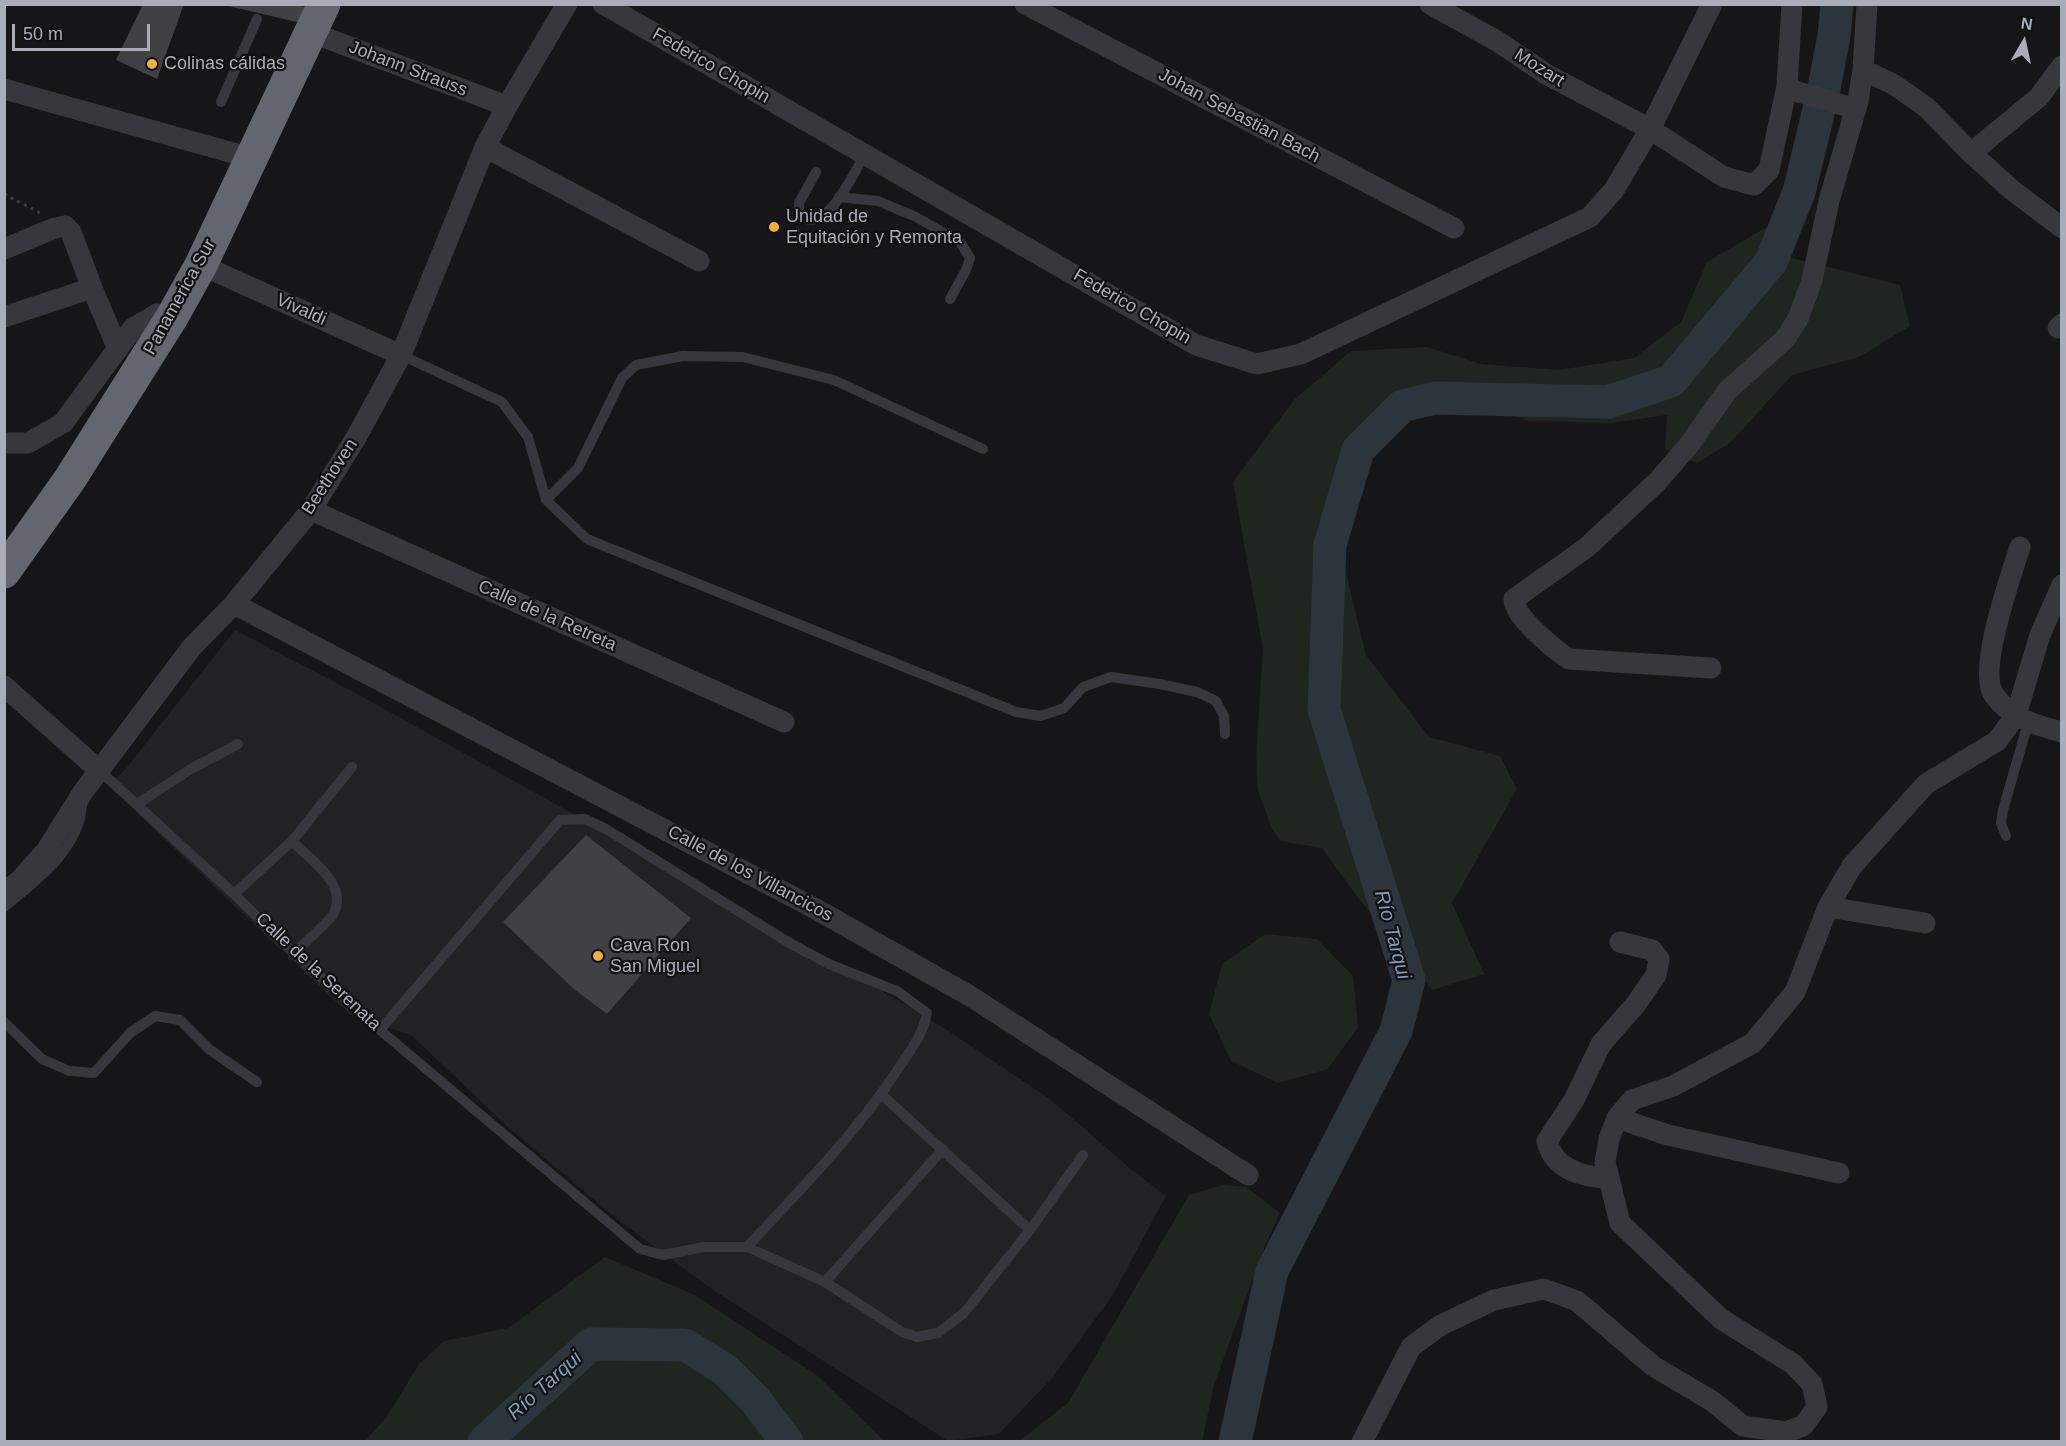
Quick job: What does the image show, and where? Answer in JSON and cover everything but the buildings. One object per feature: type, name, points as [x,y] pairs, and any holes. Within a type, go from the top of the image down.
[{"type":"highway","name":"Panamerica Sur","points":[[4,572],[70,479],[201,266],[317,18]]},
{"type":"street","name":"Beethoven","points":[[4,892],[19,881],[46,851],[83,792],[192,647],[234,604],[311,510],[357,436],[401,355],[486,147],[507,106],[567,4]]},
{"type":"street","name":"Federico Chopin","points":[[603,4],[1196,345],[1257,364],[1300,354],[1590,217],[1614,190],[1650,129],[1712,4]]},
{"type":"street","name":"Johan Sebastian Bach","points":[[1025,4],[1454,228]]},
{"type":"street","name":"Mozart","points":[[1430,4],[1497,41],[1546,74],[1650,129],[1724,177],[1754,185],[1769,170],[1791,89]]},
{"type":"street","points":[[1792,4],[1791,89],[1848,107]]},
{"type":"street","points":[[1711,668],[1569,659],[1553,648],[1519,613],[1514,607],[1514,599],[1586,548],[1657,483],[1689,445],[1727,391],[1785,339],[1798,319],[1812,280],[1848,107],[1863,70],[1867,4]]},
{"type":"street","name":"Johann Strauss","points":[[317,18],[507,106]]},
{"type":"street","points":[[1971,153],[2039,97],[2061,66]]},
{"type":"street","points":[[1863,70],[1893,84],[1926,108],[2012,190],[2061,228]]},
{"type":"street","points":[[4,89],[251,158]]},
{"type":"street","points":[[486,147],[699,261]]},
{"type":"street","points":[[4,249],[65,226],[71,232],[118,349]]},
{"type":"street","name":"Vivaldi","points":[[201,266],[401,355]]},
{"type":"street","points":[[4,317],[92,288]]},
{"type":"street","points":[[4,443],[28,443],[63,423],[133,328],[157,314],[172,316]]},
{"type":"street","name":"Calle de la Retreta","points":[[311,510],[784,722]]},
{"type":"street","points":[[2020,547],[1992,647],[1989,680],[1993,693],[2022,719],[2061,732]]},
{"type":"street","points":[[1362,1442],[1411,1347],[1441,1325],[1494,1300],[1544,1289],[1577,1301],[1653,1366],[1712,1401],[1743,1426],[1786,1432],[1803,1426],[1817,1407],[1812,1384],[1793,1364],[1721,1319],[1620,1223],[1605,1162],[1609,1139],[1617,1118],[1632,1100],[1673,1086],[1753,1043],[1795,992],[1828,907],[1852,866],[1926,784],[1997,741],[2022,719],[2040,635],[2061,585]]},
{"type":"street","name":"Calle de los Villancicos","points":[[234,604],[814,908],[970,996],[1248,1175]]},
{"type":"street","name":"Calle de la Serenata","points":[[4,686],[100,771]]},
{"type":"street","points":[[1828,907],[1925,923]]},
{"type":"street","points":[[1609,1178],[1588,1177],[1564,1166],[1550,1152],[1547,1141],[1574,1100],[1601,1044],[1636,1004],[1656,975],[1659,959],[1652,950],[1620,942]]},
{"type":"street","points":[[1617,1118],[1668,1136],[1839,1173]]},
{"type":"lane","points":[[221,102],[257,19]]},
{"type":"lane","points":[[816,172],[799,202],[799,214],[805,220],[814,222],[827,214],[865,154]]},
{"type":"lane","points":[[839,197],[878,201],[916,217],[960,242],[970,258],[950,299]]},
{"type":"lane","points":[[401,355],[502,402],[528,436],[546,500],[587,539],[1016,712],[1041,716],[1064,708],[1083,687],[1111,677],[1197,692],[1215,701],[1224,716],[1225,734]]},
{"type":"lane","points":[[546,500],[579,468],[622,378],[636,365],[683,356],[743,357],[834,380],[983,449]]},
{"type":"lane","points":[[2006,836],[2001,823],[2022,719]]},
{"type":"lane","points":[[137,804],[191,769],[238,744]]},
{"type":"lane","points":[[234,894],[292,842],[352,767]]},
{"type":"lane","name":"Calle de la Serenata","points":[[100,771],[234,894],[294,953],[380,1030],[639,1249],[663,1255],[704,1247],[747,1247]]},
{"type":"lane","points":[[4,907],[48,871],[73,837],[82,811],[83,792]]},
{"type":"lane","points":[[380,1030],[560,820],[585,819],[791,944],[829,964],[897,991],[927,1013],[924,1030],[846,1141],[747,1247],[825,1282],[902,1332],[917,1337],[938,1333],[964,1312],[1030,1230],[1083,1155]]},
{"type":"lane","points":[[292,842],[334,883],[338,898],[334,915],[294,953]]},
{"type":"lane","points":[[4,1022],[42,1059],[69,1071],[94,1073],[130,1034],[155,1017],[180,1020],[210,1050],[257,1082]]},
{"type":"lane","points":[[881,1094],[1030,1230]]},
{"type":"lane","points":[[825,1282],[943,1149]]},
{"type":"path","points":[[4,194],[65,226]]},
{"type":"shaded area","points":[[1772,224],[1782,236],[1780,255],[1900,285],[1910,326],[1859,357],[1792,375],[1730,443],[1697,463],[1665,449],[1667,415],[1610,423],[1529,421],[1439,392],[1373,411],[1344,459],[1327,529],[1344,565],[1366,655],[1429,737],[1500,756],[1517,789],[1452,903],[1484,974],[1432,990],[1359,899],[1322,848],[1280,841],[1271,827],[1258,790],[1256,758],[1263,649],[1233,482],[1295,399],[1351,351],[1427,347],[1481,364],[1559,370],[1634,358],[1681,322],[1707,262]]},
{"type":"shaded area","points":[[235,630],[352,691],[741,907],[944,1028],[1050,1099],[1132,1170],[1166,1196],[1112,1296],[1053,1377],[999,1434],[948,1441],[713,1290],[617,1219],[509,1128],[411,1035],[350,1015],[140,816],[113,782]]},
{"type":"shaded area","points":[[1265,934],[1317,939],[1353,976],[1358,1027],[1328,1069],[1278,1083],[1231,1061],[1209,1014],[1222,964]]},
{"type":"shaded area","points":[[1222,1185],[1246,1187],[1280,1213],[1264,1248],[1214,1385],[1202,1441],[1019,1441],[1068,1403],[1189,1195]]},
{"type":"shaded area","points":[[605,1257],[695,1295],[818,1376],[884,1441],[365,1441],[386,1418],[419,1364],[444,1341],[508,1328]]},
{"type":"waterway","name":"Río Tarqui","points":[[1235,1442],[1272,1271],[1396,1031],[1409,980],[1324,710],[1330,545],[1358,450],[1402,406],[1435,398],[1608,402],[1671,381],[1771,262],[1799,192],[1823,93],[1834,36],[1837,4]]},
{"type":"waterway","name":"Río Tarqui","points":[[484,1442],[591,1344],[685,1345],[724,1369],[756,1401],[787,1442]]},
{"type":"place","name":"Colinas cálidas","points":[[152,64]]},
{"type":"place","name":"Unidad de Equitación y Remonta","points":[[774,227]]},
{"type":"place","name":"Cava Ron San Miguel","points":[[598,956]]}]
